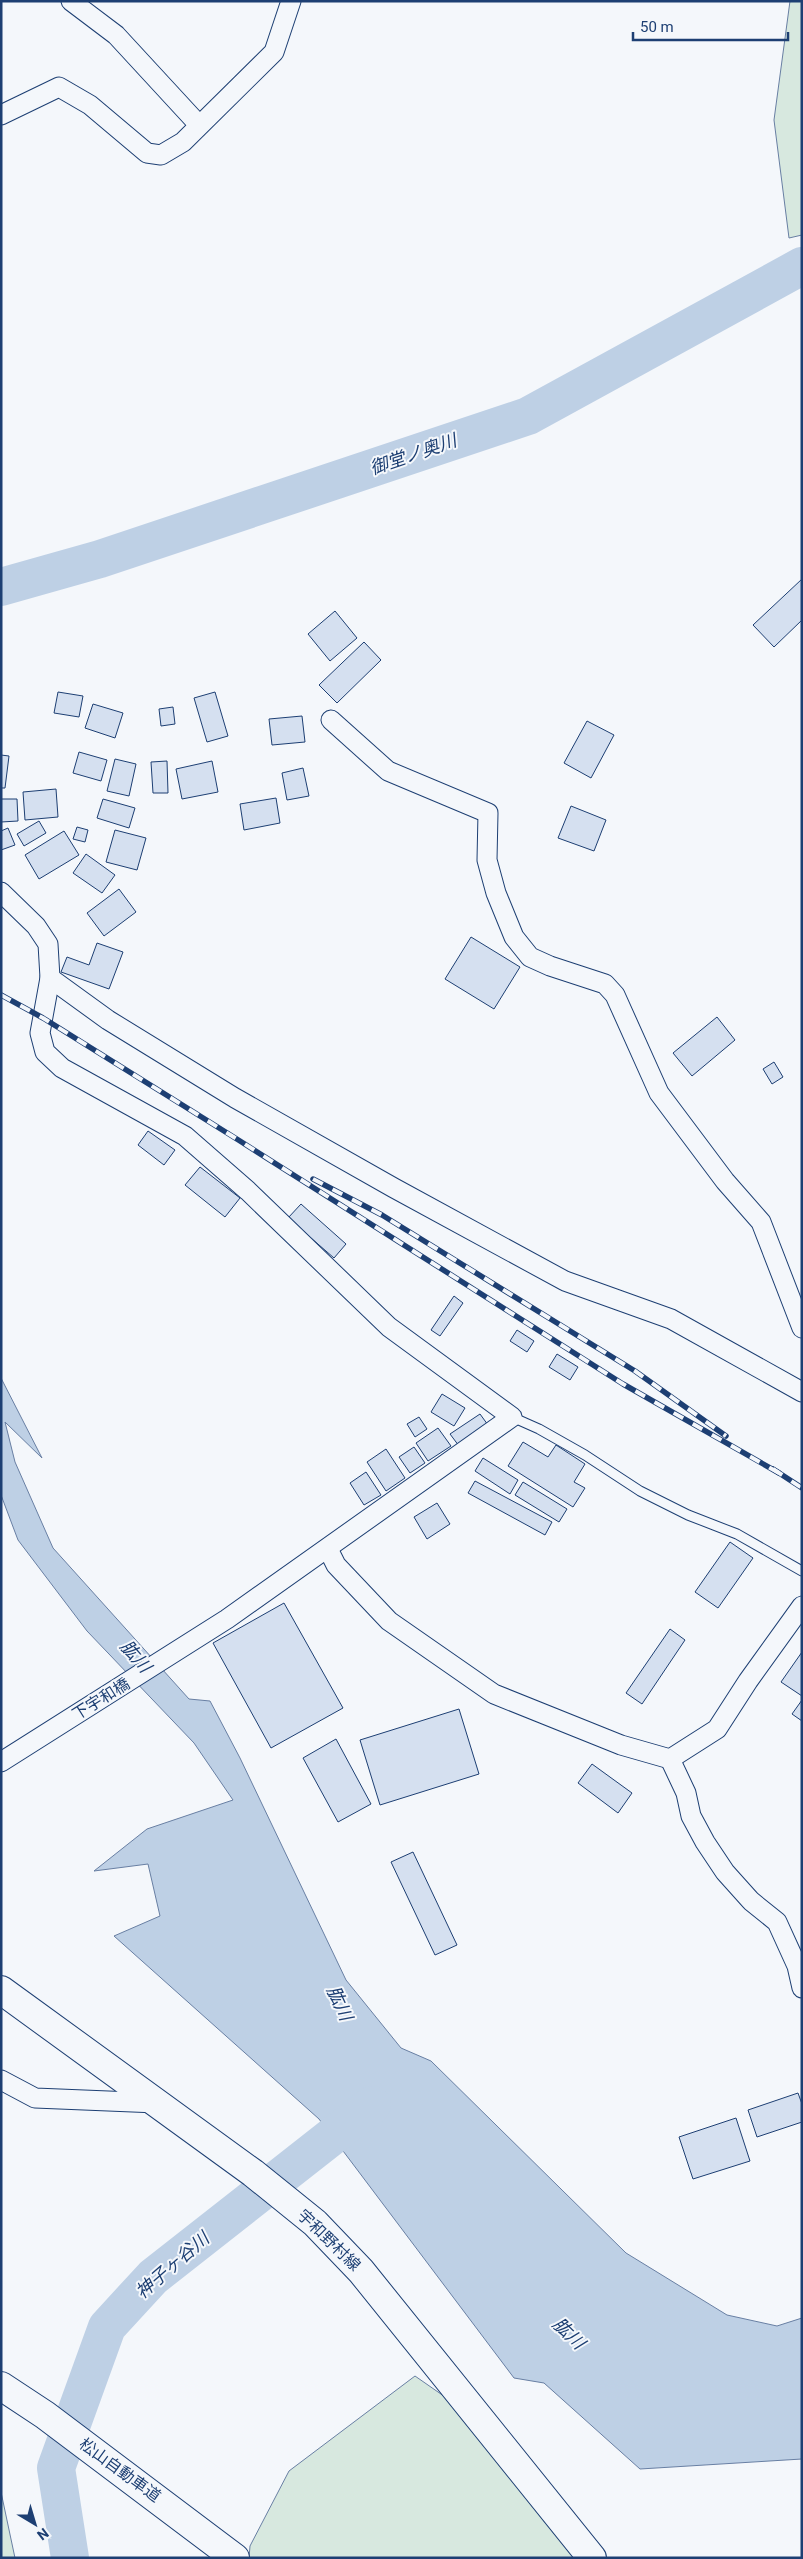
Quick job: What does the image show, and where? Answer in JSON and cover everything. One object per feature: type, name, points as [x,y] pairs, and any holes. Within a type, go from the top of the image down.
[{"type":"main road","name":"宇和野村線","points":[[1,1990],[253,2173],[308,2218],[361,2270],[592,2558]]},
{"type":"main road","name":"松山自動車道","points":[[1,2386],[45,2415],[235,2558]]},
{"type":"street","points":[[70,1],[116,35],[199,125]]},
{"type":"street","points":[[1,115],[59,87],[90,105],[147,153],[161,155],[183,142],[238,90],[274,52],[291,1]]},
{"type":"street","points":[[331,720],[388,771],[488,813],[487,860],[496,893],[514,937],[530,957],[550,966],[605,984],[615,995],[659,1093],[725,1181],[760,1222],[802,1328]]},
{"type":"street","points":[[1,892],[36,926],[48,944],[50,978],[40,1034],[45,1052],[62,1068],[185,1136],[248,1191],[389,1327],[512,1417]]},
{"type":"street","points":[[50,978],[108,1020],[235,1098],[394,1188],[565,1281],[671,1319],[802,1392]]},
{"type":"street","name":"下宇和橋","points":[[1,1762],[227,1619],[512,1417]]},
{"type":"street","points":[[328,1548],[336,1565],[388,1621],[494,1694],[621,1745],[670,1759],[717,1729],[748,1680],[802,1606]]},
{"type":"street","points":[[670,1759],[686,1793],[692,1816],[705,1842],[725,1872],[751,1901],[777,1922],[797,1966],[802,1988]]},
{"type":"street","points":[[1,2080],[35,2098],[157,2104]]},
{"type":"lane","points":[[512,1417],[540,1429],[585,1455],[640,1491],[688,1515],[738,1534],[802,1572]]},
{"type":"shaded area","points":[[790,1],[802,1],[802,235],[789,238],[774,120]]},
{"type":"shaded area","points":[[415,2376],[507,2440],[595,2558],[249,2558],[250,2546],[289,2471]]},
{"type":"shaded area","points":[[1,2492],[15,2558],[1,2558]]},
{"type":"water","name":"肱川","points":[[1,1378],[42,1458],[5,1422],[15,1462],[53,1548],[189,1699],[210,1701],[240,1758],[346,1980],[401,2048],[431,2061],[626,2253],[727,2315],[777,2326],[802,2318],[802,2459],[640,2469],[544,2383],[514,2378],[319,2119],[114,1936],[160,1916],[148,1864],[94,1871],[147,1829],[233,1800],[194,1743],[87,1631],[18,1540],[1,1495]]},
{"type":"building","points":[[802,579],[802,620],[774,647],[753,625]]},
{"type":"building","points":[[335,611],[357,638],[330,661],[308,634]]},
{"type":"building","points":[[364,642],[381,660],[337,703],[319,685]]},
{"type":"building","points":[[58,692],[83,696],[79,717],[54,713]]},
{"type":"building","points":[[215,692],[228,736],[207,742],[194,698]]},
{"type":"building","points":[[93,704],[123,713],[115,738],[85,728]]},
{"type":"building","points":[[173,707],[175,724],[161,726],[159,709]]},
{"type":"building","points":[[302,716],[305,742],[272,745],[269,719]]},
{"type":"building","points":[[587,721],[614,735],[591,778],[564,763]]},
{"type":"building","points":[[79,752],[107,760],[101,781],[73,773]]},
{"type":"building","points":[[1,755],[9,756],[5,788],[1,788]]},
{"type":"building","points":[[115,759],[136,764],[129,796],[107,791]]},
{"type":"building","points":[[167,761],[168,793],[153,793],[151,762]]},
{"type":"building","points":[[212,761],[218,792],[182,799],[176,769]]},
{"type":"building","points":[[303,768],[309,796],[287,800],[282,773]]},
{"type":"building","points":[[56,789],[58,817],[25,820],[23,792]]},
{"type":"building","points":[[276,798],[280,823],[244,830],[240,804]]},
{"type":"building","points":[[1,799],[17,799],[18,821],[1,822]]},
{"type":"building","points":[[103,799],[135,808],[129,828],[97,818]]},
{"type":"building","points":[[571,806],[606,820],[594,851],[558,838]]},
{"type":"building","points":[[39,821],[46,833],[24,846],[17,834]]},
{"type":"building","points":[[77,827],[88,830],[85,842],[73,839]]},
{"type":"building","points":[[8,828],[15,845],[1,850],[1,831]]},
{"type":"building","points":[[115,830],[146,838],[137,870],[106,862]]},
{"type":"building","points":[[64,831],[79,855],[39,879],[25,855]]},
{"type":"building","points":[[86,854],[115,875],[102,893],[73,873]]},
{"type":"building","points":[[119,889],[136,912],[104,936],[87,913]]},
{"type":"building","points":[[471,937],[520,967],[494,1009],[445,979]]},
{"type":"building","points":[[97,943],[123,952],[109,989],[61,972],[67,957],[89,965]]},
{"type":"building","points":[[717,1017],[735,1040],[692,1076],[673,1053]]},
{"type":"building","points":[[774,1062],[783,1077],[772,1084],[763,1069]]},
{"type":"building","points":[[148,1131],[175,1150],[164,1165],[138,1145]]},
{"type":"building","points":[[200,1167],[240,1198],[225,1217],[185,1185]]},
{"type":"building","points":[[301,1204],[346,1244],[334,1258],[288,1218]]},
{"type":"building","points":[[454,1296],[463,1303],[440,1336],[431,1330]]},
{"type":"building","points":[[517,1330],[534,1341],[527,1352],[510,1341]]},
{"type":"building","points":[[557,1354],[578,1367],[570,1380],[549,1367]]},
{"type":"building","points":[[442,1394],[465,1408],[454,1426],[431,1412]]},
{"type":"building","points":[[480,1414],[488,1425],[459,1446],[450,1434]]},
{"type":"building","points":[[419,1417],[427,1429],[415,1437],[407,1424]]},
{"type":"building","points":[[438,1428],[451,1446],[428,1461],[416,1443]]},
{"type":"building","points":[[523,1442],[548,1457],[556,1445],[585,1464],[574,1482],[585,1488],[573,1507],[508,1466]]},
{"type":"building","points":[[414,1447],[425,1463],[410,1473],[399,1457]]},
{"type":"building","points":[[386,1449],[405,1478],[386,1491],[367,1462]]},
{"type":"building","points":[[483,1458],[518,1480],[510,1494],[475,1471]]},
{"type":"building","points":[[366,1472],[381,1495],[364,1505],[350,1483]]},
{"type":"building","points":[[475,1481],[552,1522],[545,1535],[468,1493]]},
{"type":"building","points":[[523,1482],[567,1509],[559,1522],[515,1495]]},
{"type":"building","points":[[437,1503],[450,1524],[427,1539],[414,1517]]},
{"type":"building","points":[[730,1542],[753,1558],[718,1608],[695,1592]]},
{"type":"building","points":[[284,1603],[343,1708],[271,1748],[213,1643]]},
{"type":"building","points":[[670,1629],[685,1640],[642,1704],[626,1693]]},
{"type":"building","points":[[802,1652],[802,1696],[781,1682]]},
{"type":"building","points":[[802,1700],[802,1721],[792,1714]]},
{"type":"building","points":[[459,1709],[479,1774],[380,1805],[360,1740]]},
{"type":"building","points":[[336,1739],[371,1804],[338,1822],[303,1758]]},
{"type":"building","points":[[592,1764],[632,1793],[618,1813],[578,1783]]},
{"type":"building","points":[[413,1852],[457,1945],[435,1955],[391,1862]]},
{"type":"building","points":[[798,2093],[802,2104],[802,2122],[757,2137],[748,2110]]},
{"type":"building","points":[[736,2118],[750,2161],[693,2179],[679,2137]]},
{"type":"waterway","name":"御堂ノ奥川","points":[[1,587],[100,559],[528,416],[802,266]]},
{"type":"waterway","name":"神子ヶ谷川","points":[[70,2558],[56,2468],[107,2327],[153,2277],[372,2105]]},
{"type":"railway","points":[[1,995],[43,1018],[240,1141],[623,1384],[779,1473]]},
{"type":"railway","points":[[313,1179],[382,1215],[635,1371],[726,1436]]},
{"type":"railway","points":[[773,1469],[802,1488]]}]
